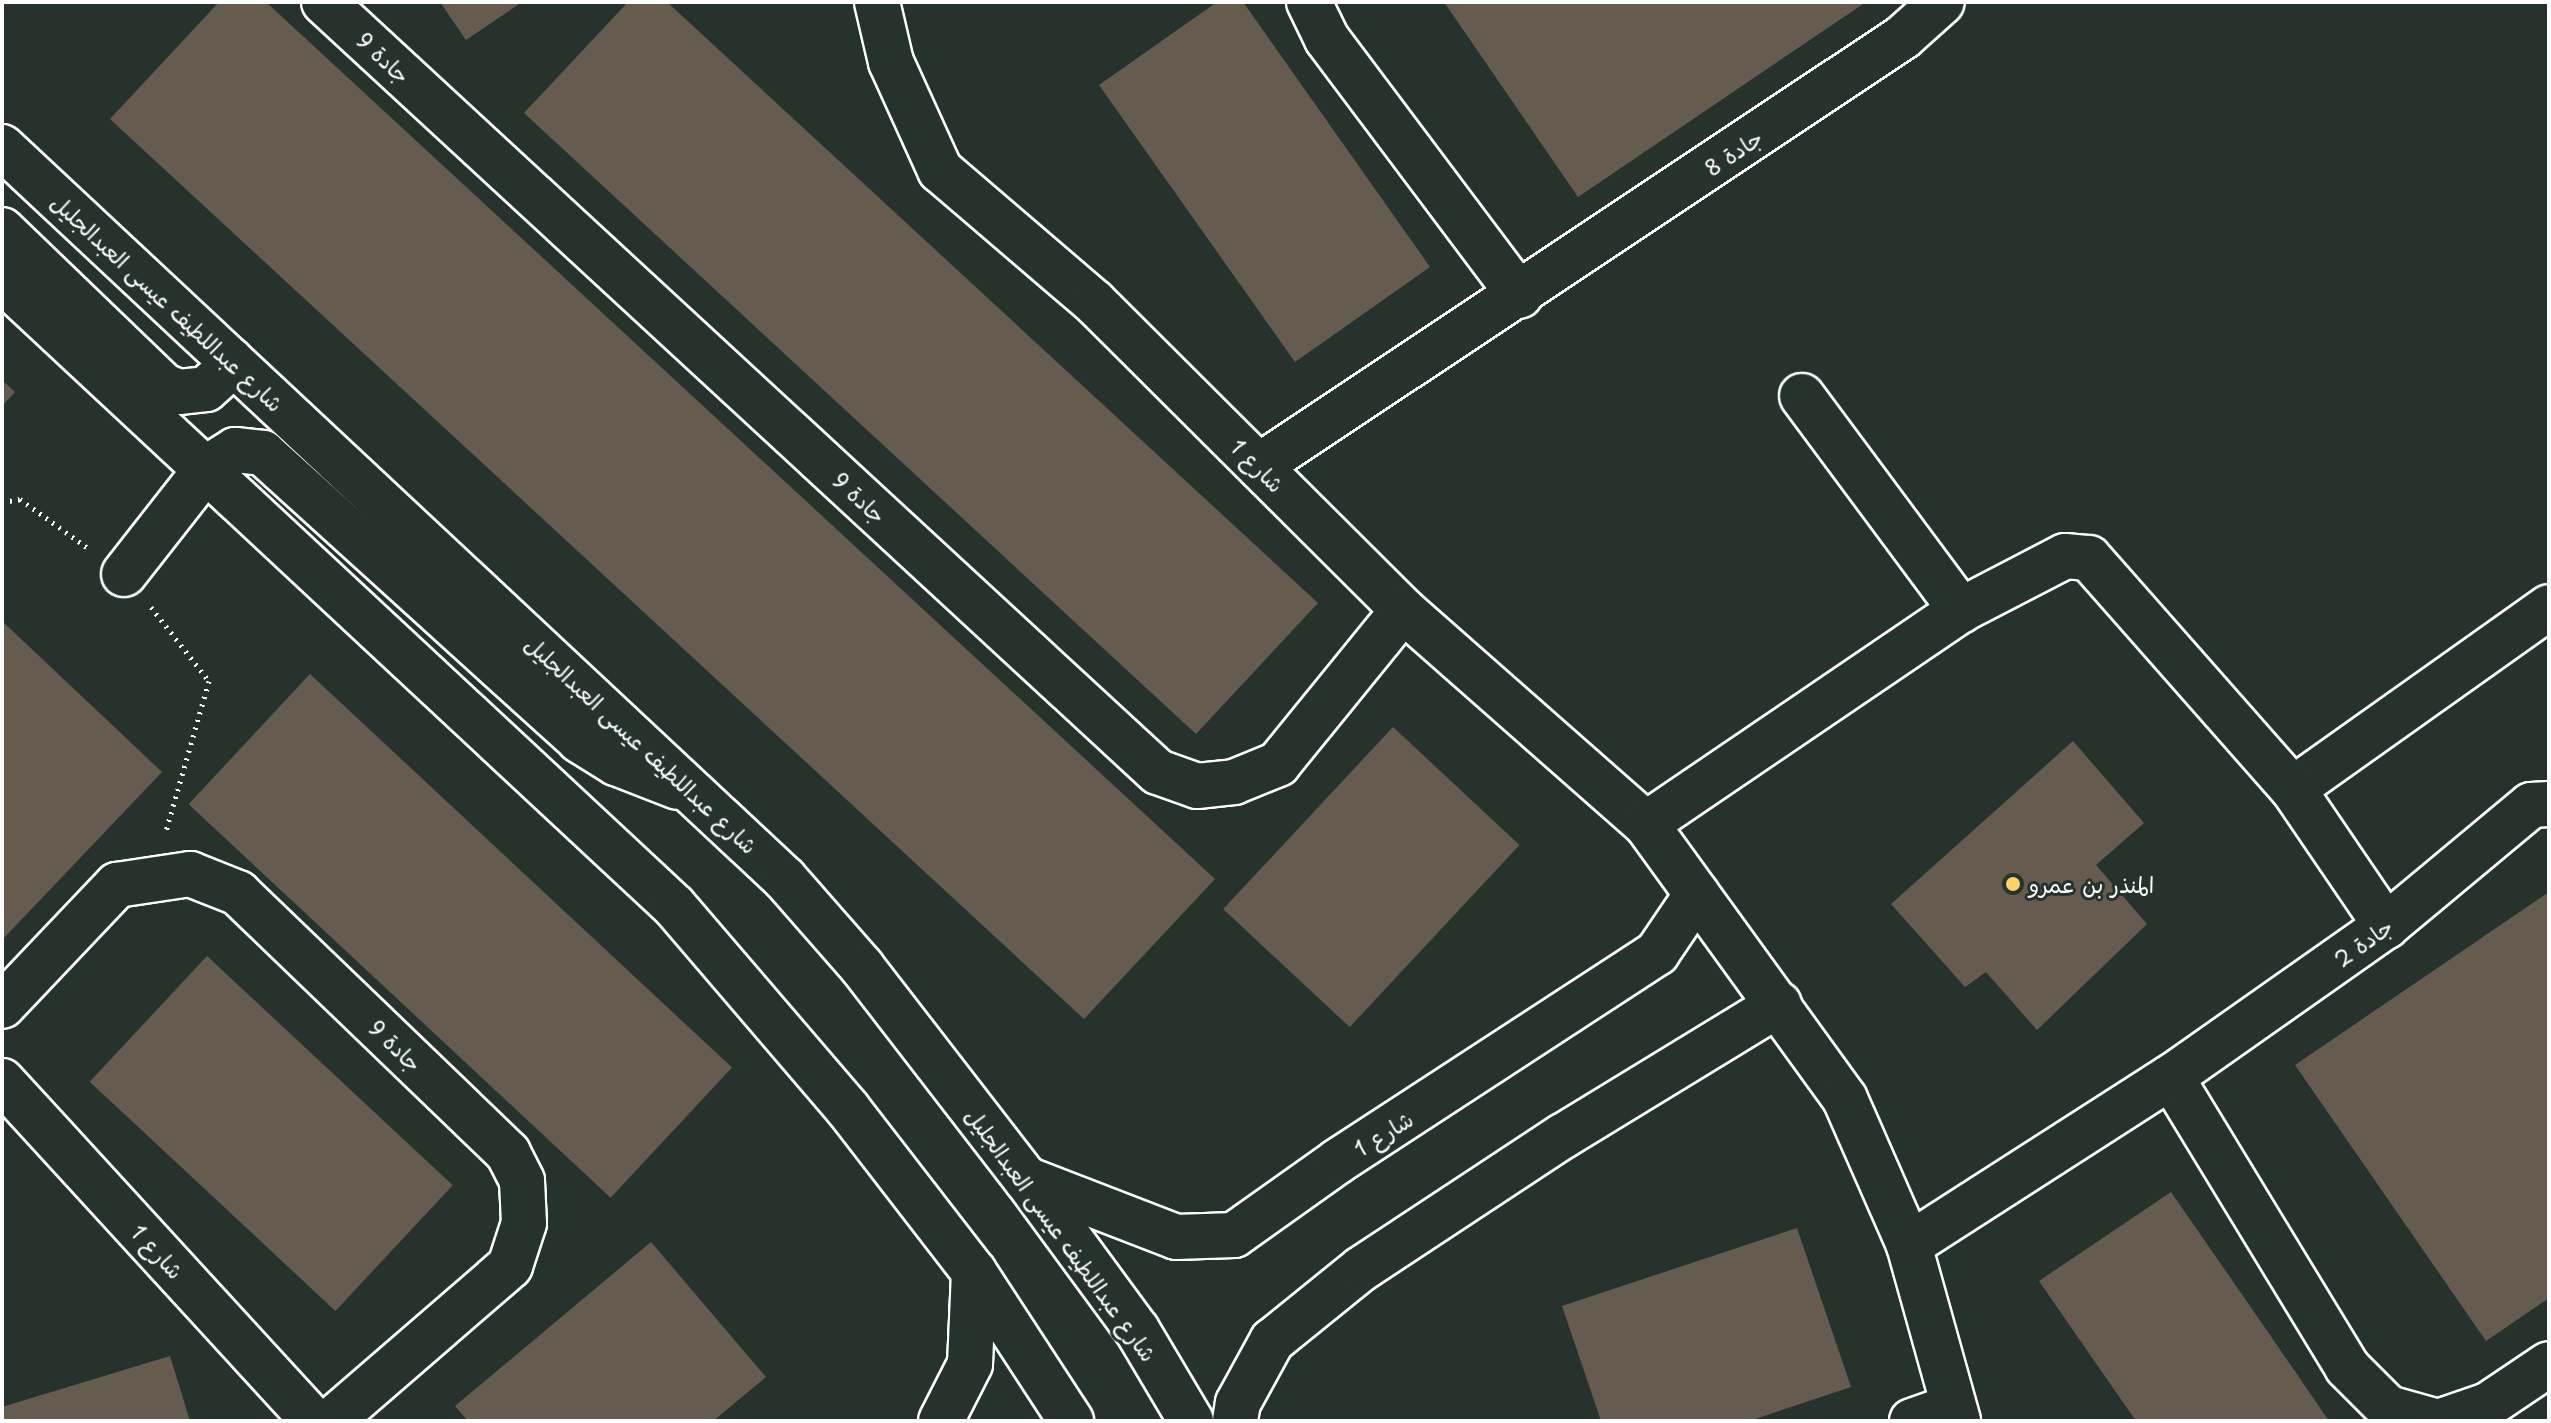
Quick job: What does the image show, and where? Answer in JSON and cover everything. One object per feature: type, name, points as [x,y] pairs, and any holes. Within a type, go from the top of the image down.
[{"type":"street","name":"جادة 9","points":[[324,2],[1158,772],[1197,786],[1234,782],[1278,764],[1403,610]]},
{"type":"street","name":"شارع 1","points":[[877,2],[891,62],[940,170],[1094,302],[1403,610],[1646,824],[1845,1099],[1909,1245],[1941,1416]]},
{"type":"street","points":[[1309,2],[1327,39],[1520,296]]},
{"type":"street","name":"جادة 8","points":[[1259,466],[1520,296],[1903,37],[1942,2]]},
{"type":"street","name":"شارع عبداللطيف عيسى العبدالجليل","points":[[2,147],[696,792],[785,879],[862,967],[1026,1179],[1137,1330],[1191,1421]]},
{"type":"street","points":[[2,230],[164,386],[179,392],[206,389],[217,382],[230,360]]},
{"type":"street","points":[[2,280],[208,467],[674,906],[848,1109],[974,1272],[1071,1421]]},
{"type":"street","points":[[1802,396],[1961,610]]},
{"type":"street","points":[[124,574],[208,467],[235,450],[263,453],[579,740],[655,781],[696,792]]},
{"type":"street","points":[[1646,824],[1961,610],[2065,556],[2089,558],[2293,789],[2386,926]]},
{"type":"street","points":[[2293,789],[2549,607]]},
{"type":"street","name":"جادة 2","points":[[1909,1245],[2171,1077],[2386,926],[2531,805],[2549,804]]},
{"type":"street","name":"جادة 9","points":[[2,1006],[117,885],[153,876],[190,874],[238,893],[508,1153],[522,1181],[524,1223],[510,1266],[331,1421]]},
{"type":"street","name":"شارع 1","points":[[1026,1179],[1176,1237],[1234,1235],[1338,1161],[1657,953],[1697,894]]},
{"type":"street","points":[[1235,1421],[1238,1403],[1272,1341],[1361,1269],[1563,1136],[1779,1004]]},
{"type":"street","points":[[2171,1077],[2347,1367],[2388,1408],[2435,1421]]},
{"type":"street","name":"شارع 1","points":[[2,1081],[314,1421]]},
{"type":"street","points":[[941,1421],[970,1364],[974,1272]]},
{"type":"street","points":[[2441,1421],[2488,1405],[2549,1364]]},
{"type":"path","points":[[2,502],[20,499],[124,574],[209,681],[153,876]]},
{"type":"building","points":[[219,2],[266,2],[1215,879],[1084,1019],[110,119]]},
{"type":"building","points":[[440,2],[522,2],[466,40]]},
{"type":"building","points":[[628,2],[667,2],[1318,603],[1196,734],[524,113]]},
{"type":"building","points":[[1217,2],[1243,2],[1430,267],[1295,362],[1099,85]]},
{"type":"building","points":[[1444,2],[1866,2],[1578,197]]},
{"type":"building","points":[[2,380],[15,392],[2,406]]},
{"type":"building","points":[[2,621],[162,772],[2,940]]},
{"type":"building","points":[[310,674],[732,1068],[611,1198],[189,804]]},
{"type":"building","points":[[1393,727],[1520,845],[1350,1027],[1223,909]]},
{"type":"building","name":"المنذر بن عمرو","points":[[2073,741],[2144,823],[2096,865],[2147,924],[2037,1030],[1986,972],[1965,987],[1891,904]]},
{"type":"building","points":[[2549,892],[2549,1298],[2486,1341],[2295,1065]]},
{"type":"building","points":[[207,956],[453,1185],[335,1311],[90,1082]]},
{"type":"building","points":[[2171,1192],[2329,1421],[2136,1421],[2039,1281]]},
{"type":"building","points":[[1797,1228],[1851,1387],[1749,1421],[1601,1421],[1562,1306]]},
{"type":"building","points":[[651,1242],[766,1377],[713,1421],[468,1421],[455,1406]]},
{"type":"building","points":[[170,1356],[190,1421],[2,1421],[2,1407]]},
{"type":"place","name":"المنذر بن عمرو","points":[[2013,884]]}]
